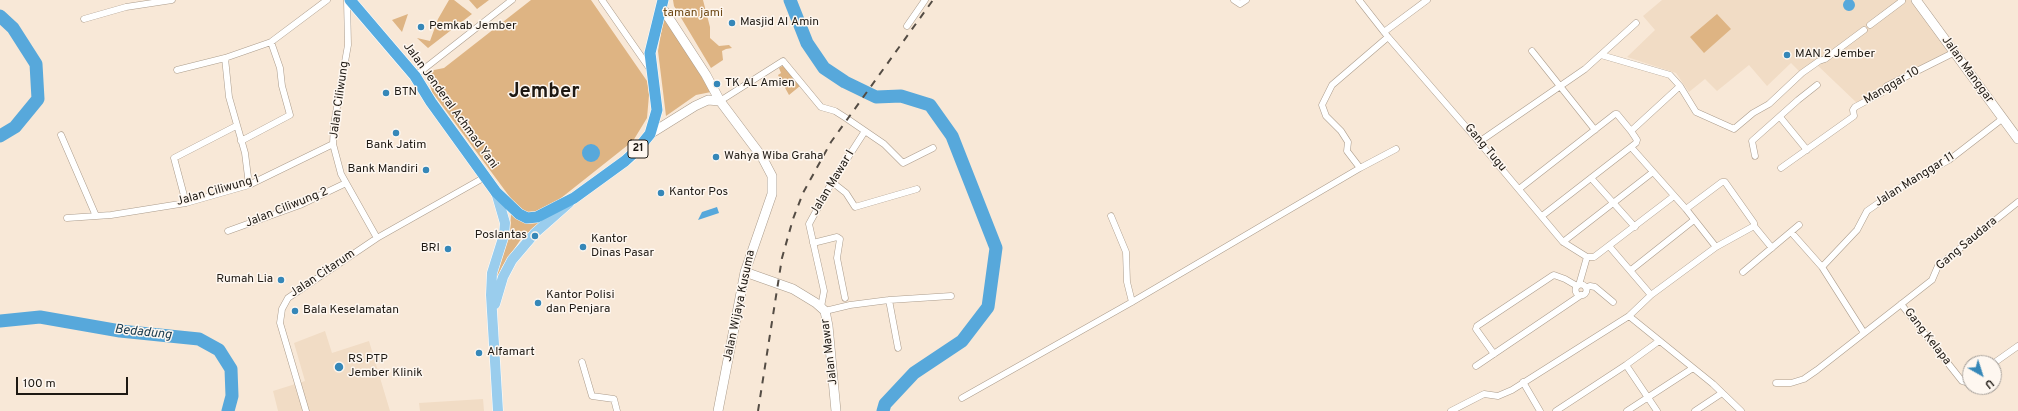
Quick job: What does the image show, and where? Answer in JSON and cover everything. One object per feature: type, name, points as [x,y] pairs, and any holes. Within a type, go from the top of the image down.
[{"type":"highway","name":"Jalan Jenderal Achmad Yani","points":[[350,0],[415,76],[431,102],[496,192]]},
{"type":"highway","name":"21","points":[[496,192],[519,214],[527,218],[537,217],[573,199],[638,150],[650,134],[657,110],[650,53],[662,3]]},
{"type":"main road","points":[[496,192],[505,223],[504,235],[492,272],[492,316],[498,411]]},
{"type":"main road","points":[[492,316],[500,284],[512,260],[535,233],[573,199]]},
{"type":"street","points":[[123,0],[126,7]]},
{"type":"street","points":[[84,19],[126,7],[172,0]]},
{"type":"street","points":[[177,70],[225,58],[271,42],[327,0]]},
{"type":"street","name":"Jalan Ciliwung","points":[[347,0],[348,45],[334,124],[333,144],[341,174],[377,238]]},
{"type":"street","points":[[415,76],[512,0]]},
{"type":"street","points":[[602,0],[653,74]]},
{"type":"street","points":[[907,26],[925,0]]},
{"type":"street","points":[[1234,0],[1240,4],[1246,0]]},
{"type":"street","name":"Gang Tugu","points":[[1359,0],[1388,37],[1563,242],[1589,257]]},
{"type":"street","points":[[1384,32],[1427,0]]},
{"type":"street","name":"Jalan Manggar","points":[[1916,0],[2018,139]]},
{"type":"street","points":[[1870,25],[1902,1]]},
{"type":"street","name":"Jalan Wijaya Kusuma","points":[[662,3],[720,101],[762,157],[772,176],[772,194],[745,272],[718,411]]},
{"type":"street","points":[[1479,142],[1560,88],[1601,55],[1636,23]]},
{"type":"street","points":[[1601,55],[1670,75],[1680,86],[1699,114],[1731,129],[1736,129],[1753,113],[1769,104],[1802,73],[1819,61],[1825,59],[1864,30]]},
{"type":"street","points":[[1360,168],[1348,150],[1348,142],[1341,131],[1326,116],[1322,109],[1322,105],[1332,85],[1388,37]]},
{"type":"street","points":[[241,141],[290,115],[282,86],[280,68],[271,42]]},
{"type":"street","points":[[1532,51],[1595,130]]},
{"type":"street","name":"Manggar 10","points":[[1781,168],[1854,116],[1853,110],[1855,107],[1882,94],[1887,86],[1955,52]]},
{"type":"street","points":[[225,58],[229,97],[248,166],[248,185]]},
{"type":"street","points":[[650,134],[695,106],[708,100],[720,101],[783,61],[821,107],[835,111],[884,144],[904,163],[933,148]]},
{"type":"street","points":[[1755,156],[1752,142],[1817,85]]},
{"type":"street","points":[[1631,131],[1680,86]]},
{"type":"street","points":[[1519,189],[1616,114],[1631,131],[1637,141],[1631,147],[1542,216]]},
{"type":"street","points":[[1780,117],[1807,150]]},
{"type":"street","name":"Jalan Manggar 11","points":[[1822,267],[1857,230],[1867,211],[1910,182],[1949,160],[2002,119]]},
{"type":"street","points":[[186,203],[174,158],[236,126]]},
{"type":"street","name":"Jalan Mawar I","points":[[823,309],[824,291],[809,224],[832,182],[864,131]]},
{"type":"street","points":[[61,135],[96,216]]},
{"type":"street","name":"Jalan Ciliwung 1","points":[[68,218],[96,216],[186,203],[248,185],[333,144]]},
{"type":"street","points":[[1631,147],[1686,209],[1716,247]]},
{"type":"street","points":[[962,398],[1132,302],[1360,168],[1396,149]]},
{"type":"street","points":[[1563,242],[1653,172]]},
{"type":"street","name":"Jalan Citarum","points":[[306,411],[280,323],[282,309],[288,298],[294,292],[377,238],[484,177]]},
{"type":"street","points":[[1591,178],[1634,227]]},
{"type":"street","points":[[1686,209],[1723,181],[1754,223],[1754,226],[1772,248]]},
{"type":"street","points":[[832,182],[846,193],[855,207],[917,190]]},
{"type":"street","name":"Jalan Ciliwung 2","points":[[228,231],[300,205],[346,183]]},
{"type":"street","points":[[1581,295],[1576,291],[1589,257],[1609,246],[1674,196]]},
{"type":"street","name":"Gang Saudara","points":[[1776,383],[1791,383],[1804,379],[1932,280],[1938,266],[2018,202]]},
{"type":"street","points":[[1111,216],[1126,252],[1127,282],[1132,302]]},
{"type":"street","points":[[1631,270],[1694,220]]},
{"type":"street","points":[[1743,272],[1799,225]]},
{"type":"street","points":[[1451,411],[1484,394],[1498,396],[1523,382],[1632,314],[1651,295],[1716,247],[1754,226]]},
{"type":"street","points":[[1791,232],[1822,267],[1864,332]]},
{"type":"street","points":[[813,243],[837,237],[840,239],[837,258],[845,298]]},
{"type":"street","points":[[1609,246],[1651,295]]},
{"type":"street","name":"Jalan Mawar","points":[[745,272],[793,289],[823,309],[828,326],[836,411]]},
{"type":"street","points":[[1494,354],[1476,330],[1477,326],[1552,276],[1565,279],[1578,286],[1583,285],[1586,288],[1590,286],[1595,287],[1613,302]]},
{"type":"street","points":[[1476,366],[1585,293],[1586,288]]},
{"type":"street","points":[[823,309],[889,300],[951,296]]},
{"type":"street","points":[[889,300],[898,348]]},
{"type":"street","name":"Gang Kelapa","points":[[1901,304],[1962,381]]},
{"type":"street","points":[[1632,314],[1659,341],[1693,368],[1741,411]]},
{"type":"street","points":[[1556,411],[1626,365],[1659,341]]},
{"type":"street","points":[[2002,357],[2018,346]]},
{"type":"street","points":[[582,362],[592,396],[612,398],[616,403],[617,411]]},
{"type":"street","points":[[1626,365],[1657,411]]},
{"type":"street","points":[[1627,411],[1693,368]]},
{"type":"street","points":[[1523,382],[1540,411]]},
{"type":"street","points":[[1695,411],[1722,393]]},
{"type":"shaded area","name":"MAN 2 Jember","points":[[1662,0],[1911,0],[1949,52],[1858,104],[1814,62],[1800,72],[1791,63],[1767,86],[1749,65],[1717,91],[1705,79],[1689,92],[1676,73],[1627,57],[1655,30],[1643,16]]},
{"type":"shaded area","name":"RS PTP Jember Klinik","points":[[325,331],[332,353],[369,341],[390,411],[278,411],[273,391],[305,381],[294,343]]},
{"type":"shaded area","points":[[483,399],[484,411],[420,411],[419,403]]},
{"type":"green space","points":[[449,0],[454,0],[472,14],[428,48],[417,38],[430,41],[438,19]]},
{"type":"green space","points":[[469,0],[489,0],[477,9]]},
{"type":"green space","points":[[531,0],[591,0],[647,81],[649,95],[647,118],[633,141],[556,202],[533,213],[526,212],[515,204],[432,92],[429,81],[431,73],[434,70],[444,68]]},
{"type":"green space","name":"taman jami","points":[[673,0],[703,0],[710,27],[710,38],[719,46],[729,45],[732,48],[722,51],[723,60],[711,68],[674,6]]},
{"type":"green space","points":[[408,14],[402,32],[392,20]]},
{"type":"green space","points":[[1717,14],[1731,29],[1704,53],[1690,37]]},
{"type":"green space","points":[[664,16],[711,92],[696,95],[666,116],[658,51]]},
{"type":"green space","points":[[784,65],[800,86],[789,95],[778,75],[781,73],[779,68]]},
{"type":"green space","points":[[511,215],[548,218],[521,239],[502,267],[496,281],[494,280],[510,232]]},
{"type":"water","points":[[1849,-1],[1853,1],[1855,5],[1853,9],[1849,11],[1845,9],[1843,5],[1845,1]]},
{"type":"water","points":[[591,144],[597,147],[600,153],[597,159],[591,162],[585,159],[582,153],[585,147]]},
{"type":"water","points":[[717,207],[719,213],[698,220],[702,212]]},
{"type":"waterway","points":[[790,0],[807,43],[824,68],[845,82],[876,97],[901,96],[930,105],[952,136],[996,248],[988,307],[962,341],[914,373],[885,404],[883,411]]},
{"type":"waterway","name":"Bedadung","points":[[0,16],[13,28],[36,64],[38,99],[15,127],[0,136]]},
{"type":"waterway","name":"Bedadung","points":[[0,321],[40,317],[120,331],[199,339],[219,350],[231,369],[232,396],[228,411]]},
{"type":"railway","points":[[758,411],[782,258],[793,219],[803,193],[831,142],[933,0]]},
{"type":"place","name":"Masjid Al Amin","points":[[732,23]]},
{"type":"place","name":"Pemkab Jember","points":[[421,27]]},
{"type":"place","name":"MAN 2 Jember","points":[[1787,55]]},
{"type":"place","name":"TK AL Amien","points":[[717,84]]},
{"type":"place","name":"BTN","points":[[386,93]]},
{"type":"place","name":"Bank Jatim","points":[[396,133]]},
{"type":"place","name":"Wahya Wiba Graha","points":[[716,157]]},
{"type":"place","name":"Bank Mandiri","points":[[426,170]]},
{"type":"place","name":"Kantor Pos","points":[[661,193]]},
{"type":"place","name":"Poslantas","points":[[535,236]]},
{"type":"place","name":"Kantor Dinas Pasar","points":[[583,247]]},
{"type":"place","name":"BRI","points":[[448,249]]},
{"type":"place","name":"Rumah Lia","points":[[281,280]]},
{"type":"place","name":"Kantor Polisi dan Penjara","points":[[538,303]]},
{"type":"place","name":"Bala Keselamatan","points":[[295,311]]},
{"type":"place","name":"Alfamart","points":[[479,353]]},
{"type":"place","name":"RS PTP Jember Klinik","points":[[339,367]]},
{"type":"district","name":"Jember","points":[[544,93]]}]
